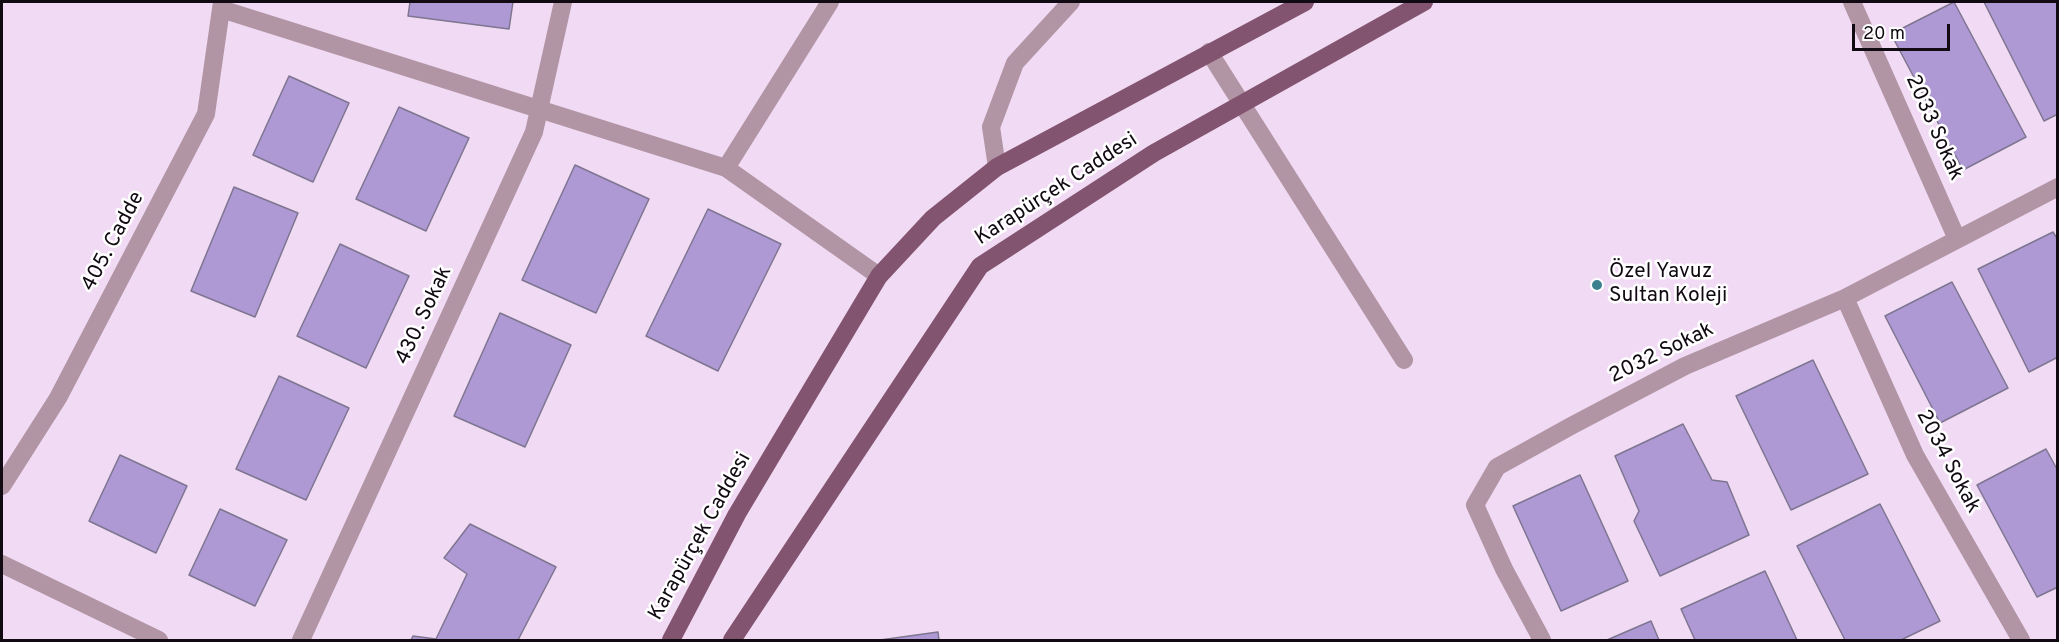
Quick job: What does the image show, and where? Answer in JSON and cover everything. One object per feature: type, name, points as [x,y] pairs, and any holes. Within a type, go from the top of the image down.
[{"type":"main road","name":"Karapürçek Caddesi","points":[[671,640],[737,514],[879,276],[933,218],[997,167],[1305,2]]},
{"type":"main road","name":"Karapürçek Caddesi","points":[[732,640],[980,266],[1154,153],[1424,2]]},
{"type":"street","name":"430. Sokak","points":[[302,640],[534,132],[563,2]]},
{"type":"street","points":[[726,168],[830,2]]},
{"type":"street","points":[[997,167],[991,127],[1015,63],[1071,2]]},
{"type":"street","name":"2033 Sokak","points":[[1852,2],[1957,239]]},
{"type":"street","points":[[221,5],[726,168],[879,276]]},
{"type":"street","name":"405. Cadde","points":[[2,486],[58,398],[206,114],[221,5]]},
{"type":"street","points":[[1209,52],[1404,360]]},
{"type":"street","name":"2032 Sokak","points":[[1542,640],[1504,569],[1475,505],[1497,468],[1685,366],[1845,298],[2058,187]]},
{"type":"street","name":"2034 Sokak","points":[[1845,298],[1915,455],[2021,640]]},
{"type":"street","points":[[2,564],[159,640]]},
{"type":"building","points":[[410,2],[513,2],[509,29],[408,16]]},
{"type":"building","points":[[1954,2],[2026,137],[1963,170],[1891,34]]},
{"type":"building","points":[[1984,2],[2058,2],[2058,114],[2044,121]]},
{"type":"building","points":[[289,76],[349,103],[313,182],[253,155]]},
{"type":"building","points":[[399,107],[469,138],[426,231],[356,199]]},
{"type":"building","points":[[575,165],[649,199],[596,313],[522,280]]},
{"type":"building","points":[[234,187],[298,213],[255,317],[191,291]]},
{"type":"building","points":[[708,209],[781,244],[718,371],[646,336]]},
{"type":"building","points":[[2053,232],[2058,240],[2058,357],[2029,372],[1978,269]]},
{"type":"building","points":[[340,244],[409,276],[366,368],[297,336]]},
{"type":"building","points":[[1952,282],[2008,388],[1940,423],[1885,316]]},
{"type":"building","points":[[500,313],[571,345],[525,447],[454,416]]},
{"type":"building","points":[[1813,360],[1868,474],[1791,510],[1736,396]]},
{"type":"building","points":[[279,376],[349,408],[306,500],[236,469]]},
{"type":"building","points":[[1683,424],[1712,480],[1727,482],[1749,535],[1660,576],[1634,521],[1639,511],[1615,456]]},
{"type":"building","points":[[2046,449],[2058,471],[2058,587],[2037,597],[1977,485]]},
{"type":"building","points":[[120,455],[187,486],[156,553],[89,521]]},
{"type":"building","points":[[1580,475],[1628,581],[1561,611],[1513,506]]},
{"type":"building","points":[[1880,504],[1940,621],[1901,640],[1845,640],[1797,546]]},
{"type":"building","points":[[220,509],[287,540],[255,606],[189,575]]},
{"type":"building","points":[[470,524],[556,567],[518,640],[411,640],[413,636],[436,639],[467,574],[444,558]]},
{"type":"building","points":[[1765,571],[1797,640],[1695,640],[1681,609]]},
{"type":"building","points":[[1651,621],[1659,640],[1607,640]]},
{"type":"building","points":[[938,632],[939,640],[880,640]]},
{"type":"place","name":"Özel Yavuz Sultan Koleji","points":[[1597,285]]}]
